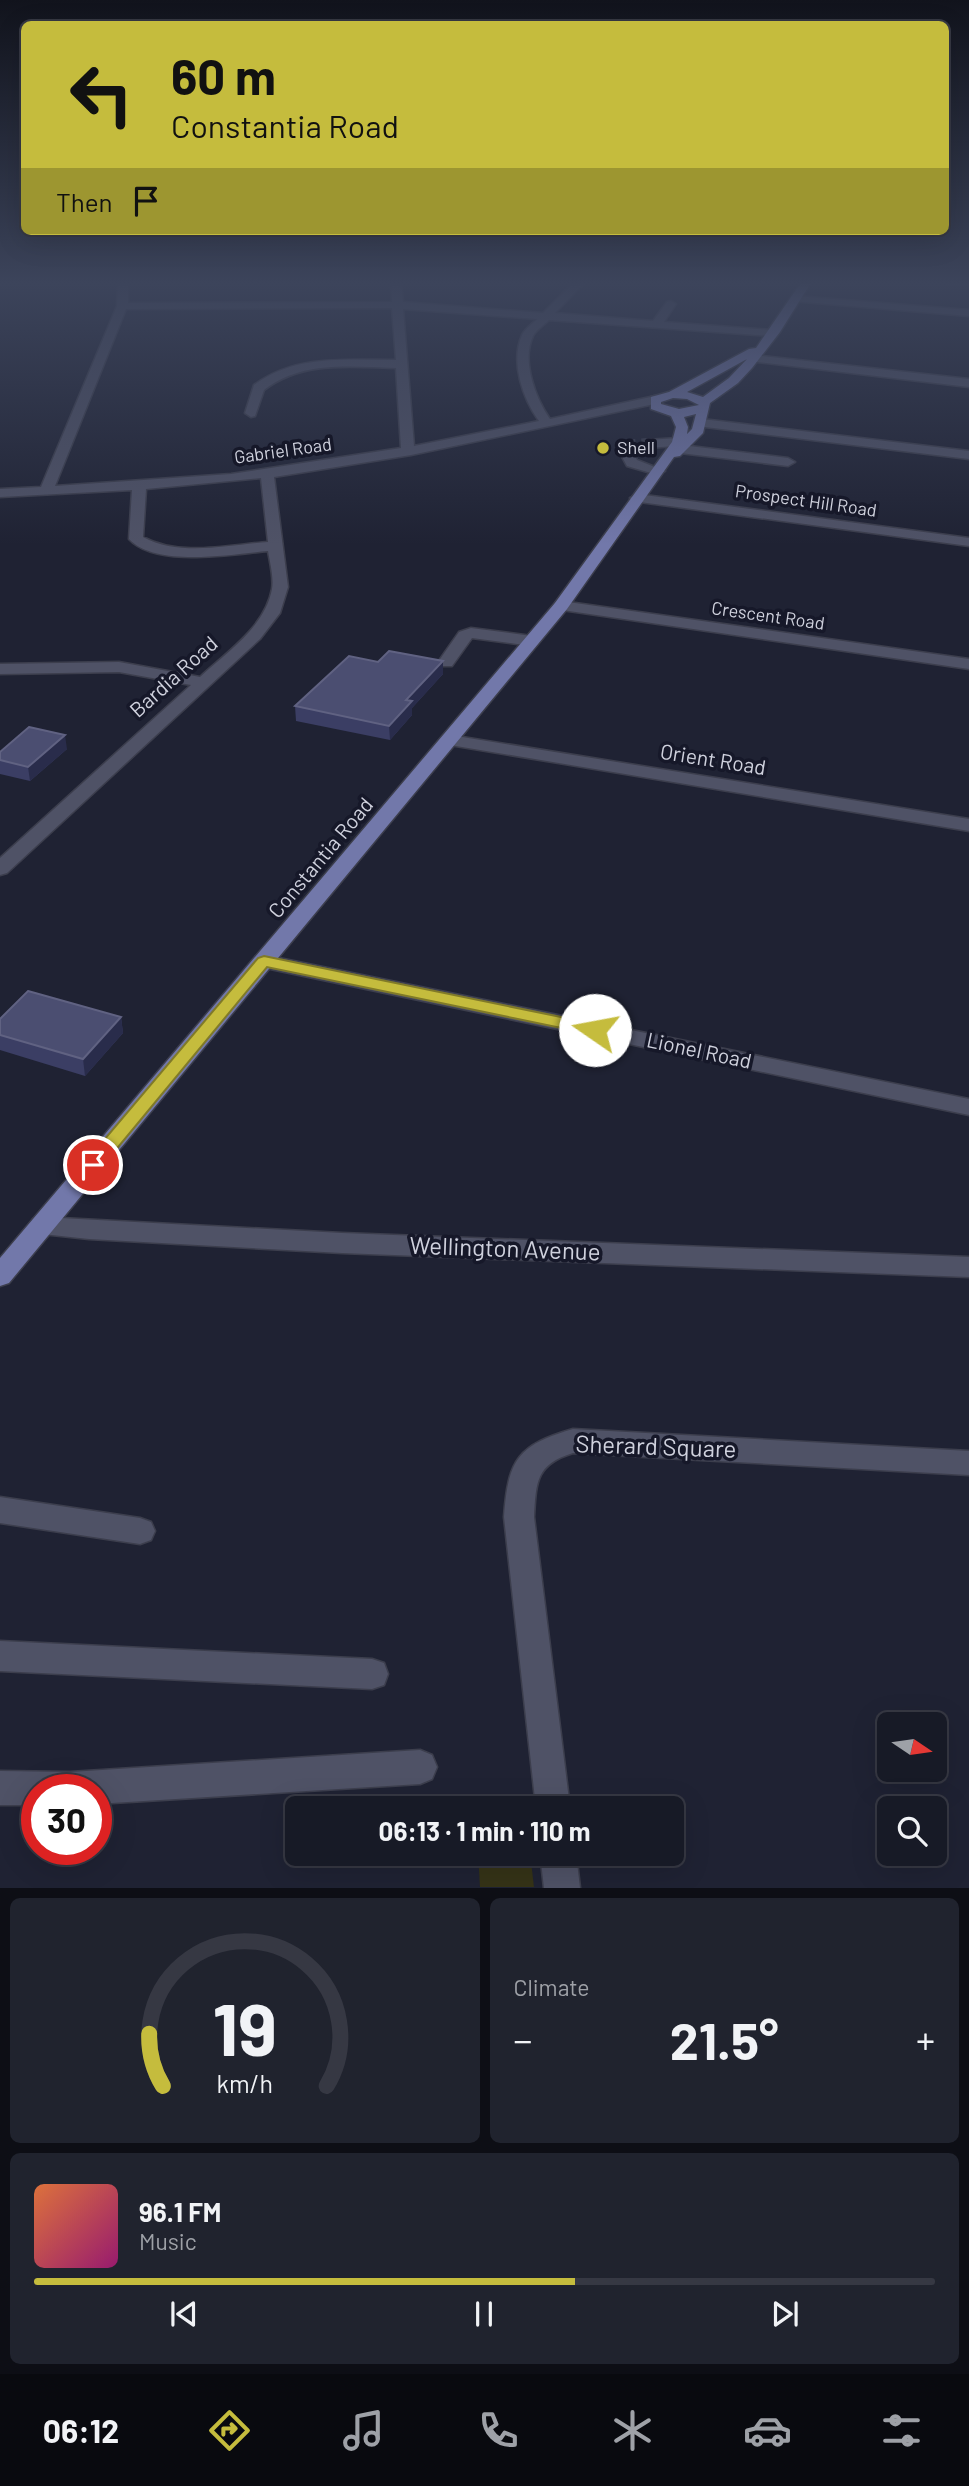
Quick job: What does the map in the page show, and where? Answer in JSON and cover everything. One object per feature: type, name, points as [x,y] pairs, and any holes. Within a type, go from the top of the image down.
[{"type":"main road","points":[[665,408],[672,395],[721,369]]},
{"type":"main road","points":[[665,408],[703,405],[742,369]]},
{"type":"main road","points":[[672,395],[694,397],[703,405]]},
{"type":"main road","points":[[702,423],[703,405]]},
{"type":"main road","points":[[665,408],[682,427],[671,456]]},
{"type":"main road","name":"Constantia Road","points":[[0,1276],[561,606],[637,498],[702,423]]},
{"type":"street","points":[[46,491],[96,369]]},
{"type":"street","points":[[251,413],[258,388],[289,369]]},
{"type":"street","points":[[401,369],[408,450]]},
{"type":"street","points":[[526,369],[535,405],[547,423]]},
{"type":"street","points":[[844,369],[969,383]]},
{"type":"street","name":"Gabriel Road","points":[[0,493],[139,487],[267,474],[408,450],[568,418],[665,408]]},
{"type":"street","points":[[702,423],[969,455]]},
{"type":"street","points":[[647,444],[671,456]]},
{"type":"street","points":[[626,453],[632,463],[671,456],[788,462]]},
{"type":"street","name":"Bardia Road","points":[[0,869],[254,635],[272,613],[280,587],[267,474]]},
{"type":"street","points":[[139,487],[136,539],[143,544],[165,550],[184,551],[274,546]]},
{"type":"street","name":"Prospect Hill Road","points":[[637,498],[969,542]]},
{"type":"street","name":"Crescent Road","points":[[561,606],[969,664]]},
{"type":"street","points":[[446,662],[465,635],[471,633],[532,641]]},
{"type":"street","points":[[0,669],[118,667],[201,682]]},
{"type":"street","name":"Orient Road","points":[[450,740],[969,825]]},
{"type":"street","name":"Lionel Road","points":[[264,961],[969,1107]]},
{"type":"street","name":"Wellington Avenue","points":[[42,1226],[329,1242],[969,1267]]},
{"type":"street","name":"Sherard Square","points":[[552,1796],[519,1517],[520,1490],[528,1465],[548,1447],[573,1441],[969,1463]]},
{"type":"street","points":[[0,1510],[140,1531]]},
{"type":"street","points":[[0,1656],[372,1674]]},
{"type":"street","points":[[0,1788],[70,1789],[420,1767]]},
{"type":"street","points":[[559,1866],[562,1888]]},
{"type":"shaded area","points":[[479,1866],[532,1866],[534,1887],[480,1887]]},
{"type":"building","points":[[389,651],[443,661],[406,700],[412,701],[389,726],[295,706],[349,656],[378,662]]},
{"type":"building","points":[[29,727],[65,735],[28,767],[0,760],[0,752]]},
{"type":"building","points":[[28,991],[121,1017],[83,1059],[0,1035],[0,1019]]},
{"type":"tunnel","points":[[627,453],[635,445],[647,444]]},
{"type":"place","name":"Shell","points":[[603,448]]},
{"type":"route","points":[[93,1165],[264,961],[595,1030]]}]
